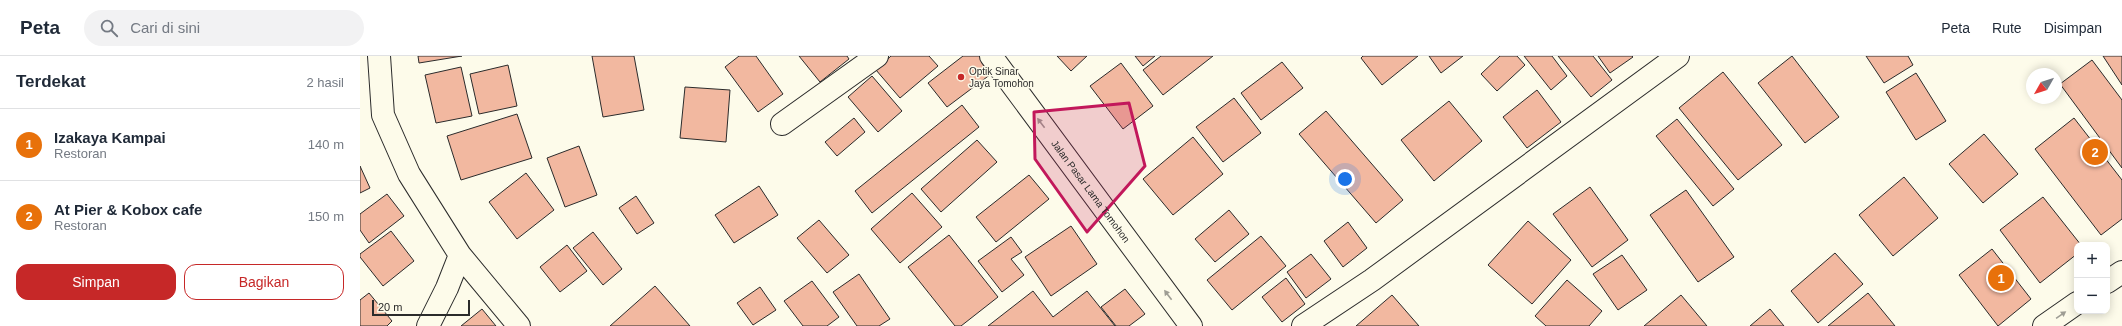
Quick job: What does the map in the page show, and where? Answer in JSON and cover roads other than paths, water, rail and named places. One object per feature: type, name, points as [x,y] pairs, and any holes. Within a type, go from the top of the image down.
[{"type":"street","points":[[379,56],[383,115],[408,174],[460,255],[519,326]]},
{"type":"street","points":[[782,124],[877,56]]},
{"type":"street","name":"Jalan Pasar Lama Tomohon","points":[[991,56],[1191,326]]},
{"type":"street","points":[[1303,326],[1372,280],[1678,56]]},
{"type":"street","points":[[428,326],[447,288],[460,255]]},
{"type":"street","points":[[2110,280],[2122,272]]},
{"type":"street","points":[[2044,326],[2074,305]]},
{"type":"place","name":"Optik Sinar Jaya Tomohon","points":[[961,77]]},
{"type":"place","name":"At Pier & Kobox cafe","points":[[2095,152]]},
{"type":"place","name":"Izakaya Kampai","points":[[2001,278]]}]
